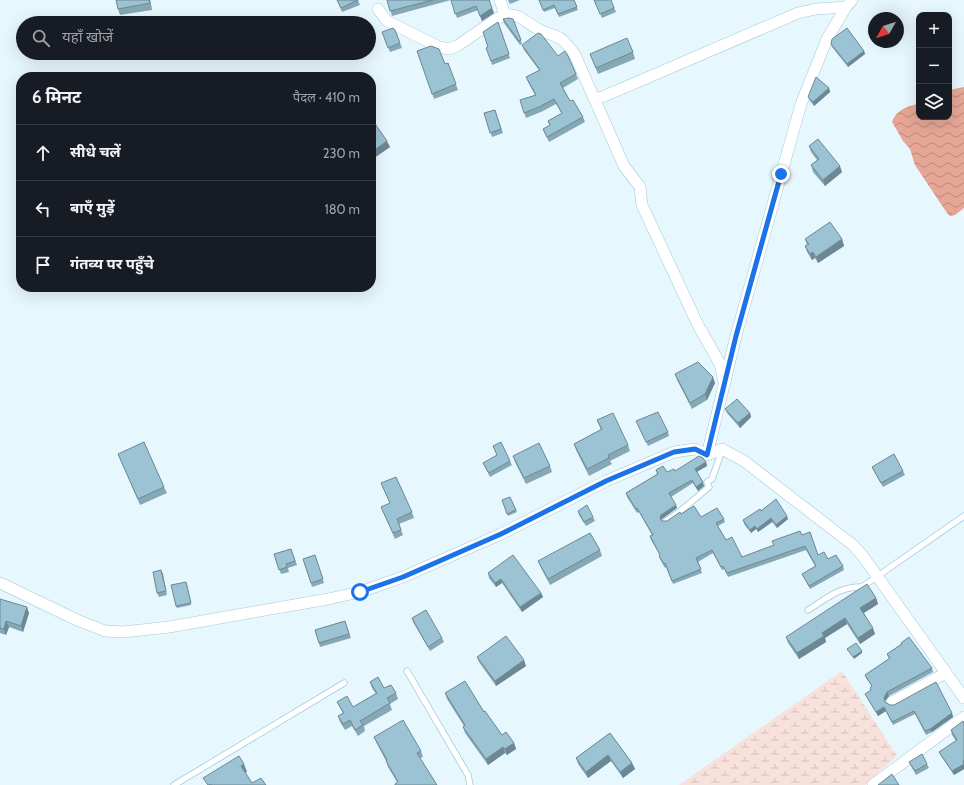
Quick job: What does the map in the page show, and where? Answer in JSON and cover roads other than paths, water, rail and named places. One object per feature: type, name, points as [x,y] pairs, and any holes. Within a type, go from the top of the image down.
[{"type":"street","points":[[500,0],[505,15]]},
{"type":"street","points":[[594,99],[635,84],[798,13],[849,4]]},
{"type":"street","points":[[707,455],[736,336],[801,104],[828,39],[849,4]]},
{"type":"street","points":[[378,9],[387,21],[439,47],[449,49],[457,46],[498,18],[505,15],[518,15],[540,30],[557,36],[563,41],[574,55],[624,166],[640,187],[642,206],[698,324],[720,364],[724,382]]},
{"type":"street","points":[[0,583],[77,620],[105,631],[124,632],[169,627],[328,599],[360,592],[403,577],[501,534],[606,481],[674,452],[695,449],[707,455],[722,449],[744,461],[852,545],[862,555],[964,698]]},
{"type":"street","points":[[892,702],[946,673]]},
{"type":"street","points":[[873,785],[964,717]]},
{"type":"lane","points":[[666,521],[709,487],[707,482],[712,479],[722,449]]},
{"type":"lane","points":[[808,610],[840,590],[853,587],[862,587],[964,516]]},
{"type":"lane","points":[[407,671],[468,775],[470,785]]},
{"type":"lane","points":[[174,785],[344,683]]},
{"type":"water","points":[[964,87],[964,208],[955,215],[950,216],[915,165],[910,149],[903,141],[892,122],[894,117],[900,111],[916,104],[916,120],[952,120],[952,89]]}]
